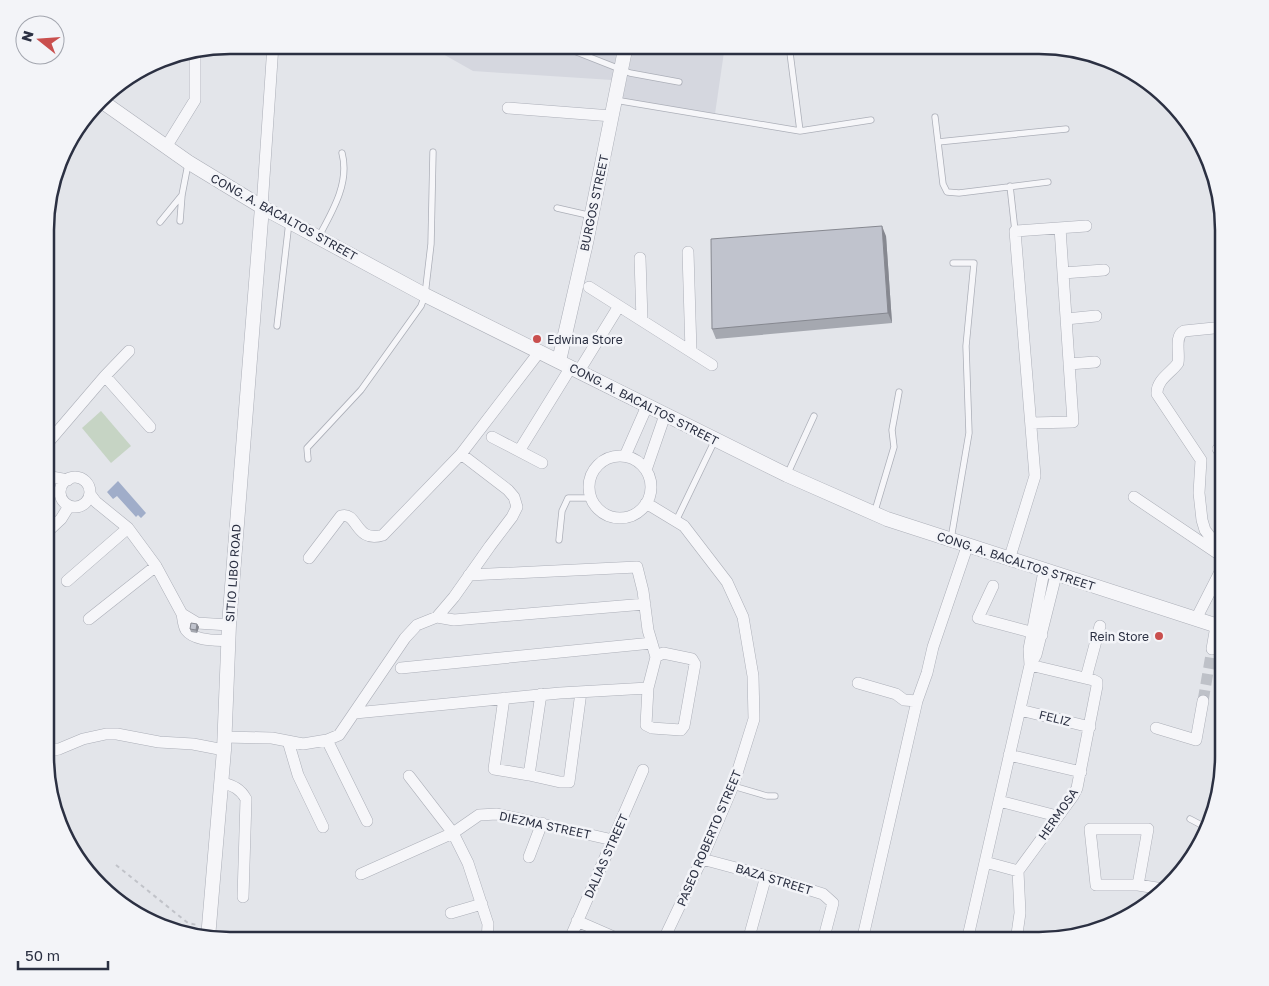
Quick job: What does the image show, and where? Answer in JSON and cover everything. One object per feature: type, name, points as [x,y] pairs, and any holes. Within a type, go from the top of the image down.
[{"type":"street","points":[[262,207],[272,54]]},
{"type":"street","name":"BURGOS STREET","points":[[570,367],[592,216],[624,54]]},
{"type":"street","points":[[166,147],[195,100],[195,57]]},
{"type":"street","name":"CONG. A. BACALTOS STREET","points":[[106,104],[188,162],[288,222],[425,295],[787,475],[874,514],[967,547],[1215,625]]},
{"type":"street","points":[[508,108],[612,116]]},
{"type":"street","name":"SITIO LIBO ROAD","points":[[209,931],[224,743],[229,625],[262,207]]},
{"type":"street","points":[[1009,560],[1035,476],[1015,231],[1086,226]]},
{"type":"street","points":[[1031,423],[1073,422],[1060,228]]},
{"type":"street","points":[[688,252],[691,351]]},
{"type":"street","points":[[640,258],[642,320]]},
{"type":"street","points":[[1063,273],[1104,270]]},
{"type":"street","points":[[589,287],[712,365]]},
{"type":"street","points":[[519,451],[570,367],[619,306]]},
{"type":"street","points":[[1066,318],[1096,316]]},
{"type":"street","points":[[1215,328],[1180,333],[1178,363],[1156,388],[1157,394],[1201,460],[1199,493],[1202,520],[1215,543]]},
{"type":"street","points":[[54,436],[129,351]]},
{"type":"street","points":[[309,558],[341,516],[349,517],[364,534],[373,538],[383,535],[461,454],[540,351]]},
{"type":"street","points":[[1069,364],[1095,362]]},
{"type":"street","points":[[105,376],[150,427]]},
{"type":"street","points":[[625,456],[647,406]]},
{"type":"street","points":[[646,470],[665,415]]},
{"type":"street","points":[[492,437],[542,464]]},
{"type":"street","points":[[54,750],[83,739],[106,734],[117,734],[159,742],[193,744],[272,738],[302,744],[326,740],[339,735],[405,638],[417,625],[437,617],[512,517],[517,506],[514,497],[508,490],[461,454]]},
{"type":"street","points":[[625,456],[637,460],[646,470],[650,480],[650,492],[646,503],[639,511],[628,517],[617,518],[606,515],[596,508],[590,498],[588,489],[589,479],[593,471],[606,458],[625,456]]},
{"type":"street","points":[[54,477],[68,480]]},
{"type":"street","points":[[90,494],[83,505],[69,506],[61,496],[62,486],[72,478],[81,479],[88,485],[90,494],[96,502],[128,528],[156,566],[182,614],[186,630],[201,638],[228,643]]},
{"type":"street","points":[[1134,498],[1215,551]]},
{"type":"street","name":"PASEO ROBERTO STREET","points":[[646,503],[684,526],[727,582],[743,618],[753,676],[754,720],[733,786],[702,859],[667,932]]},
{"type":"street","points":[[54,525],[61,519],[69,506]]},
{"type":"street","points":[[67,581],[128,528]]},
{"type":"street","points":[[864,932],[917,701],[967,547]]},
{"type":"street","points":[[89,619],[156,566]]},
{"type":"street","points":[[469,575],[626,566],[637,567],[656,657],[648,688],[646,725],[652,728],[682,730],[695,664],[692,658],[663,653],[656,657]]},
{"type":"street","points":[[969,932],[1030,665],[1029,649],[1037,633],[1050,573]]},
{"type":"street","points":[[1196,619],[1215,582]]},
{"type":"street","points":[[993,586],[978,618],[1037,633]]},
{"type":"street","points":[[437,617],[454,620],[645,604]]},
{"type":"street","points":[[182,614],[197,624],[229,625]]},
{"type":"street","name":"HERMOSA","points":[[1018,871],[1073,796],[1081,772],[1090,727],[1092,680],[1100,626]]},
{"type":"street","points":[[1212,649],[1215,641]]},
{"type":"street","points":[[402,668],[652,643]]},
{"type":"street","points":[[1030,665],[1092,680]]},
{"type":"street","points":[[858,683],[884,690],[904,700],[917,701]]},
{"type":"street","points":[[355,713],[541,694],[648,688]]},
{"type":"street","points":[[504,698],[494,769],[560,782],[570,782],[582,692]]},
{"type":"street","points":[[529,775],[541,694]]},
{"type":"street","points":[[1156,728],[1196,740],[1203,701]]},
{"type":"street","name":"FELIZ","points":[[1020,710],[1090,727]]},
{"type":"street","points":[[326,740],[367,822]]},
{"type":"street","points":[[288,741],[298,775],[323,827]]},
{"type":"street","points":[[1009,755],[1081,772]]},
{"type":"street","name":"DALIAS STREET","points":[[572,932],[614,840],[643,770]]},
{"type":"street","points":[[409,776],[453,833],[468,863],[488,924],[488,932]]},
{"type":"street","points":[[221,782],[237,787],[246,799],[242,897]]},
{"type":"street","points":[[999,801],[1057,816]]},
{"type":"street","name":"DIEZMA STREET","points":[[453,833],[479,815],[496,814],[614,840]]},
{"type":"street","points":[[530,857],[542,823]]},
{"type":"street","points":[[1138,885],[1148,828],[1090,828],[1096,885],[1138,885],[1156,888]]},
{"type":"street","points":[[361,874],[453,833]]},
{"type":"street","name":"BAZA STREET","points":[[702,859],[823,894],[833,903],[825,932]]},
{"type":"street","points":[[985,862],[1018,871],[1020,913],[1017,932]]},
{"type":"street","points":[[750,932],[766,876]]},
{"type":"street","points":[[451,913],[482,904]]},
{"type":"street","points":[[577,921],[602,932]]},
{"type":"lane","points":[[581,54],[621,70],[679,82]]},
{"type":"lane","points":[[790,54],[800,131]]},
{"type":"lane","points":[[615,100],[800,131],[871,120]]},
{"type":"lane","points":[[935,117],[943,184],[947,192],[959,193],[1048,182]]},
{"type":"lane","points":[[938,142],[1066,130]]},
{"type":"lane","points":[[308,459],[307,448],[361,390],[420,306],[425,295],[431,244],[433,152]]},
{"type":"lane","points":[[318,238],[333,211],[343,182],[344,162],[342,154]]},
{"type":"lane","points":[[180,221],[188,162]]},
{"type":"lane","points":[[1010,186],[1015,231]]},
{"type":"lane","points":[[160,222],[182,196]]},
{"type":"lane","points":[[557,208],[592,216]]},
{"type":"lane","points":[[277,326],[288,222]]},
{"type":"lane","points":[[951,541],[969,433],[966,346],[974,263],[953,263]]},
{"type":"lane","points":[[874,514],[894,447],[892,430],[898,392]]},
{"type":"lane","points":[[787,475],[814,416]]},
{"type":"lane","points":[[676,521],[715,439]]},
{"type":"lane","points":[[559,540],[562,511],[568,498],[590,498]]},
{"type":"lane","points":[[733,786],[767,796],[775,796]]},
{"type":"lane","points":[[1190,819],[1201,825]]},
{"type":"path","points":[[116,865],[188,923],[204,930]]},
{"type":"shaded area","points":[[443,54],[616,54],[612,80],[473,71]]},
{"type":"shaded area","points":[[632,54],[724,54],[715,114],[622,100]]},
{"type":"green space","points":[[101,411],[131,446],[111,463],[82,428]]},
{"type":"water","points":[[118,481],[146,513],[141,518],[138,515],[136,517],[117,496],[113,499],[107,492]]},
{"type":"building","points":[[882,226],[888,313],[712,329],[711,239]]},
{"type":"building","points":[[191,623],[197,624],[196,630],[190,629]]},
{"type":"tunnel","points":[[1203,701],[1212,649]]},
{"type":"place","name":"Edwina Store","points":[[537,339]]},
{"type":"place","name":"Rein Store","points":[[1159,636]]}]
